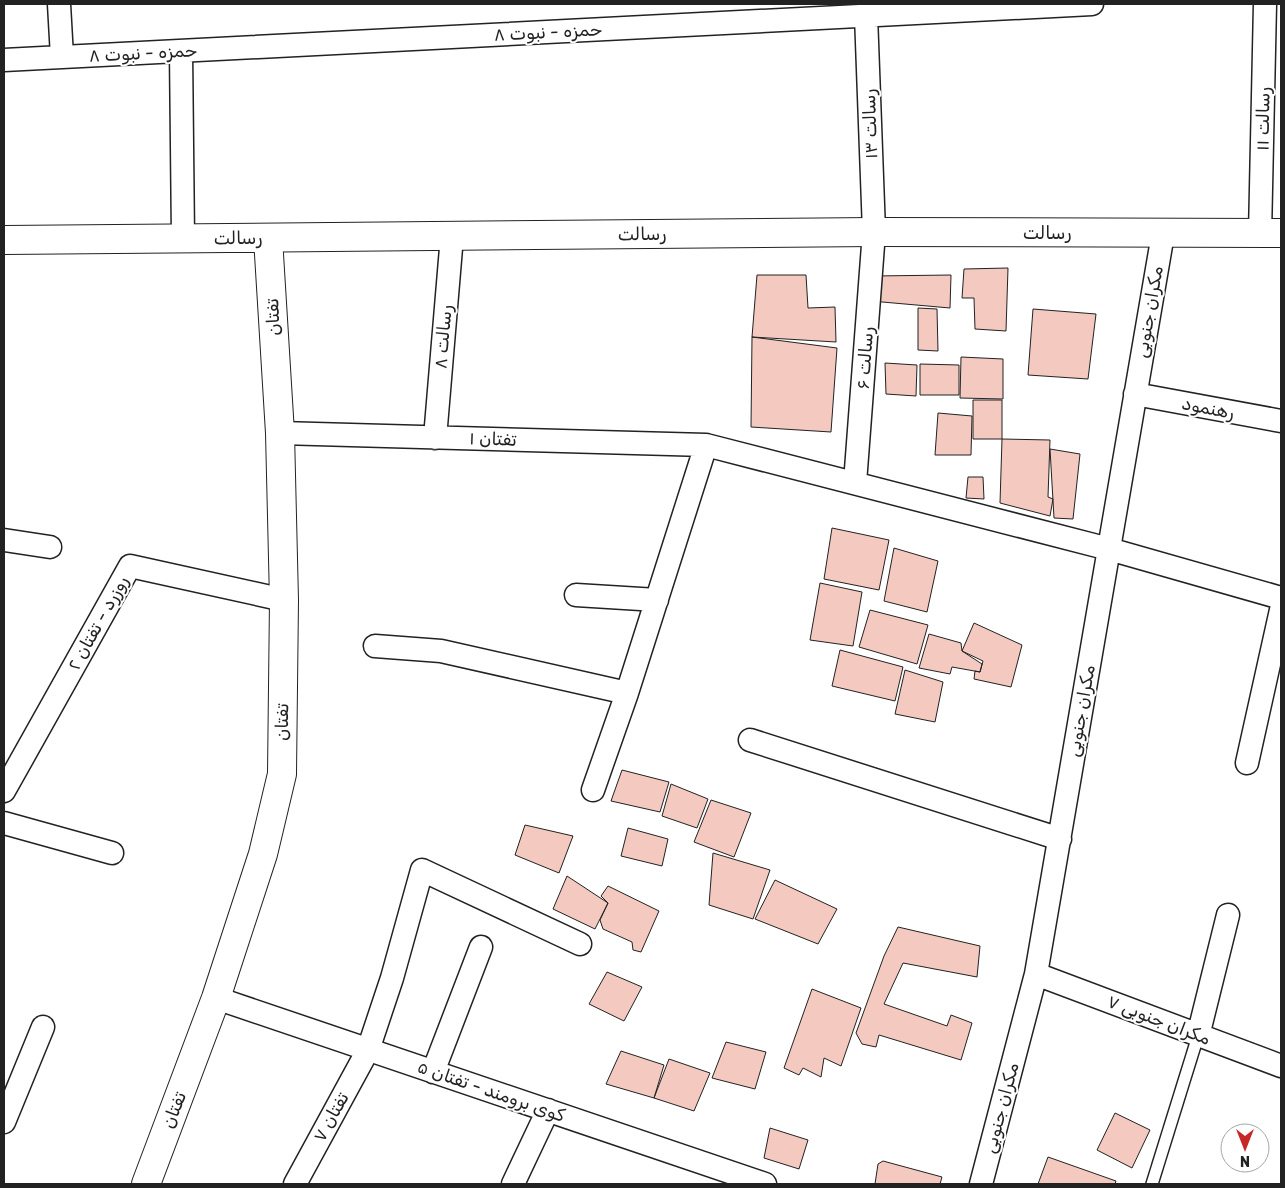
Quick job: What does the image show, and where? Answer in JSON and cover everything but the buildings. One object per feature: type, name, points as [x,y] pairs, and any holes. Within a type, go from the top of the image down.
[{"type":"street","points":[[59,4],[62,57]]},
{"type":"street","name":"حمزه - نبوت ۸","points":[[4,60],[866,16],[1015,6],[1092,4]]},
{"type":"street","name":"رسالت ۱۱","points":[[1264,4],[1271,233]]},
{"type":"street","name":"رسالت ۱۳","points":[[866,16],[874,232]]},
{"type":"street","points":[[181,51],[183,239]]},
{"type":"street","name":"رسالت","points":[[4,240],[874,232],[1271,233]]},
{"type":"street","name":"رسالت ۶","points":[[855,483],[874,232]]},
{"type":"street","name":"مکران جنوبی","points":[[981,1184],[1036,974],[1163,234]]},
{"type":"street","name":"رسالت ۸","points":[[435,438],[452,236]]},
{"type":"street","name":"تفتان","points":[[146,1184],[216,998],[263,854],[282,774],[284,600],[280,433],[268,238]]},
{"type":"street","name":"رهنمود","points":[[1135,394],[1281,421]]},
{"type":"street","name":"تفتان ۱","points":[[280,433],[706,445],[1109,549],[1281,598]]},
{"type":"street","points":[[592,790],[627,693],[706,445]]},
{"type":"street","points":[[4,540],[50,547]]},
{"type":"street","name":"روزرد - تفتان ۲","points":[[4,791],[130,566],[284,600]]},
{"type":"street","points":[[576,594],[656,600]]},
{"type":"street","points":[[1247,763],[1281,610]]},
{"type":"street","points":[[375,646],[441,650],[627,693]]},
{"type":"street","points":[[750,740],[1060,839]]},
{"type":"street","points":[[4,823],[112,853]]},
{"type":"street","name":"تفتان ۷","points":[[295,1184],[368,1050],[392,978],[422,870],[580,944]]},
{"type":"street","points":[[1198,1036],[1228,915]]},
{"type":"street","points":[[432,1072],[481,947]]},
{"type":"street","name":"مکران جنوبی ۷","points":[[1036,974],[1281,1066]]},
{"type":"street","name":"کوی برومند - تفتان ۵","points":[[216,998],[765,1184]]},
{"type":"street","points":[[4,1122],[43,1027]]},
{"type":"street","points":[[513,1184],[548,1110]]},
{"type":"lane","points":[[1152,1184],[1198,1036]]}]
